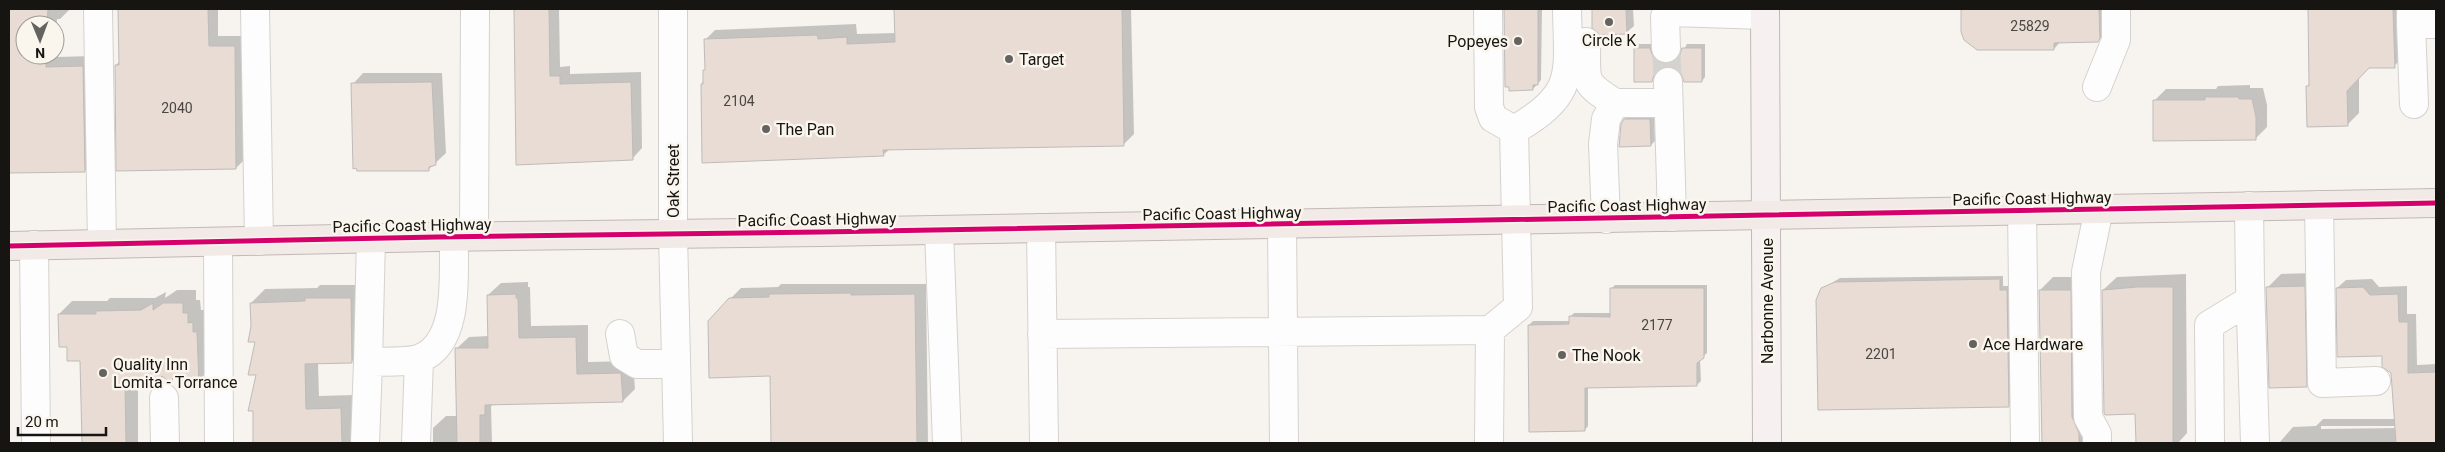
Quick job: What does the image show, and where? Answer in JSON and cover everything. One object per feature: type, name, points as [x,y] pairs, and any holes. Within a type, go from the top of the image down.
[{"type":"highway","name":"Pacific Coast Highway","points":[[21,246],[464,236],[939,230],[2436,203]]},
{"type":"main road","name":"Narbonne Avenue","points":[[1765,12],[1768,443]]},
{"type":"street","points":[[98,9],[102,244]]},
{"type":"street","points":[[255,9],[259,241]]},
{"type":"street","points":[[368,362],[420,359],[436,350],[448,325],[464,236],[475,9]]},
{"type":"street","name":"Oak Street","points":[[673,9],[673,234],[678,443]]},
{"type":"street","points":[[1488,9],[1489,107],[1492,118],[1514,130]]},
{"type":"street","points":[[1554,9],[1557,95]]},
{"type":"street","points":[[1514,130],[1537,117],[1549,107],[1568,74],[1567,9]]},
{"type":"street","points":[[1585,9],[1587,80],[1595,90],[1615,103],[1668,92],[1672,217]]},
{"type":"street","points":[[2097,87],[2116,40],[2116,9]]},
{"type":"street","points":[[1666,48],[1665,17],[1672,12],[1765,12]]},
{"type":"street","points":[[2414,104],[2419,19]]},
{"type":"street","points":[[1606,218],[1603,144],[1606,119],[1615,103]]},
{"type":"street","points":[[1042,334],[1490,330],[1518,307],[1514,130]]},
{"type":"street","points":[[2319,205],[2322,383],[2376,381]]},
{"type":"street","points":[[2250,206],[2250,300],[2255,443]]},
{"type":"street","points":[[2097,443],[2097,434],[2088,417],[2086,272],[2099,209]]},
{"type":"street","points":[[2022,210],[2025,443]]},
{"type":"street","points":[[1282,224],[1284,443]]},
{"type":"street","points":[[1041,228],[1044,443]]},
{"type":"street","points":[[939,230],[947,443]]},
{"type":"street","points":[[365,443],[371,238]]},
{"type":"street","points":[[218,242],[219,443]]},
{"type":"street","points":[[21,246],[36,443]]},
{"type":"street","points":[[2210,443],[2209,325],[2250,300]]},
{"type":"street","points":[[1489,443],[1490,330]]},
{"type":"street","points":[[620,334],[624,356],[637,364],[676,364]]},
{"type":"street","points":[[416,443],[420,359]]},
{"type":"street","points":[[164,398],[165,443]]},
{"type":"building","points":[[9,9],[48,9],[48,15],[15,15],[15,65],[46,65],[46,67],[83,66],[85,172],[9,173]]},
{"type":"building","points":[[118,9],[208,9],[209,46],[235,46],[236,169],[116,171],[115,65],[119,65]]},
{"type":"building","points":[[514,9],[549,9],[550,76],[560,76],[560,84],[631,82],[633,160],[516,165]]},
{"type":"building","points":[[894,9],[1122,9],[1124,146],[883,150],[884,156],[702,163],[701,84],[703,84],[703,70],[705,70],[704,39],[817,35],[818,39],[847,37],[847,44],[895,42]]},
{"type":"building","name":"Popeyes","points":[[1504,9],[1538,9],[1538,85],[1533,85],[1533,90],[1509,91],[1509,87],[1505,87]]},
{"type":"building","name":"Circle K","points":[[1592,9],[1626,9],[1627,34],[1600,35],[1592,28]]},
{"type":"building","points":[[1961,9],[2099,9],[2100,38],[2098,42],[2054,43],[2054,50],[1977,50],[1964,40],[1961,32]]},
{"type":"building","points":[[2308,9],[2393,9],[2395,68],[2369,68],[2347,91],[2348,126],[2307,127],[2306,86],[2309,86]]},
{"type":"building","points":[[1634,48],[1650,48],[1653,57],[1659,62],[1666,64],[1675,61],[1680,55],[1682,48],[1702,48],[1702,82],[1684,82],[1681,73],[1668,66],[1659,69],[1654,75],[1652,82],[1634,82]]},
{"type":"building","points":[[432,82],[436,165],[429,167],[429,171],[357,171],[356,168],[353,169],[351,83]]},
{"type":"building","points":[[2205,97],[2252,99],[2256,117],[2256,140],[2153,141],[2153,100],[2205,100]]},
{"type":"building","points":[[1624,119],[1650,119],[1651,146],[1619,147],[1621,124]]},
{"type":"building","points":[[2000,279],[2000,290],[2007,290],[2009,407],[1818,410],[1816,300],[1821,288],[1835,282]]},
{"type":"building","points":[[2305,286],[2307,387],[2269,388],[2266,287]]},
{"type":"building","points":[[2137,287],[2173,287],[2173,443],[2136,443],[2135,414],[2105,415],[2104,413],[2102,290]]},
{"type":"building","points":[[2363,287],[2370,295],[2398,294],[2399,322],[2408,322],[2408,373],[2436,372],[2436,443],[2396,443],[2391,373],[2382,367],[2382,356],[2337,357],[2336,288]]},
{"type":"building","points":[[1610,288],[1704,288],[1704,358],[1697,363],[1697,386],[1585,388],[1585,431],[1529,432],[1528,325],[1569,324],[1569,316],[1610,317]]},
{"type":"building","points":[[2039,290],[2071,290],[2072,417],[2079,433],[2079,443],[2042,443]]},
{"type":"building","points":[[851,293],[851,295],[915,294],[917,443],[771,443],[770,376],[709,378],[708,321],[729,298],[769,297],[769,294]]},
{"type":"building","points":[[516,294],[516,298],[518,298],[519,338],[576,337],[577,374],[621,373],[623,402],[485,405],[485,415],[480,415],[480,443],[457,443],[455,348],[488,348],[487,295]]},
{"type":"building","points":[[305,298],[351,298],[352,363],[305,364],[306,409],[341,408],[342,443],[253,443],[253,411],[248,411],[256,375],[248,375],[255,342],[248,342],[251,326],[250,303],[305,301]]},
{"type":"building","points":[[153,303],[153,310],[163,303],[183,303],[183,313],[188,313],[188,323],[193,322],[193,332],[197,332],[199,383],[183,383],[174,376],[171,383],[162,376],[159,382],[125,384],[126,443],[82,443],[80,361],[67,361],[67,347],[59,347],[58,314],[96,314],[96,311],[141,310]]},
{"type":"tunnel","points":[[1666,48],[1668,82]]},
{"type":"cycle path","points":[[9,246],[2436,203]]},
{"type":"place","name":"Circle K","points":[[1609,22]]},
{"type":"place","name":"Popeyes","points":[[1518,41]]},
{"type":"place","name":"Target","points":[[1009,59]]},
{"type":"place","name":"The Pan","points":[[766,129]]},
{"type":"place","name":"Ace Hardware","points":[[1973,344]]},
{"type":"place","name":"The Nook","points":[[1562,355]]},
{"type":"place","name":"Quality Inn Lomita - Torrance","points":[[103,373]]}]
